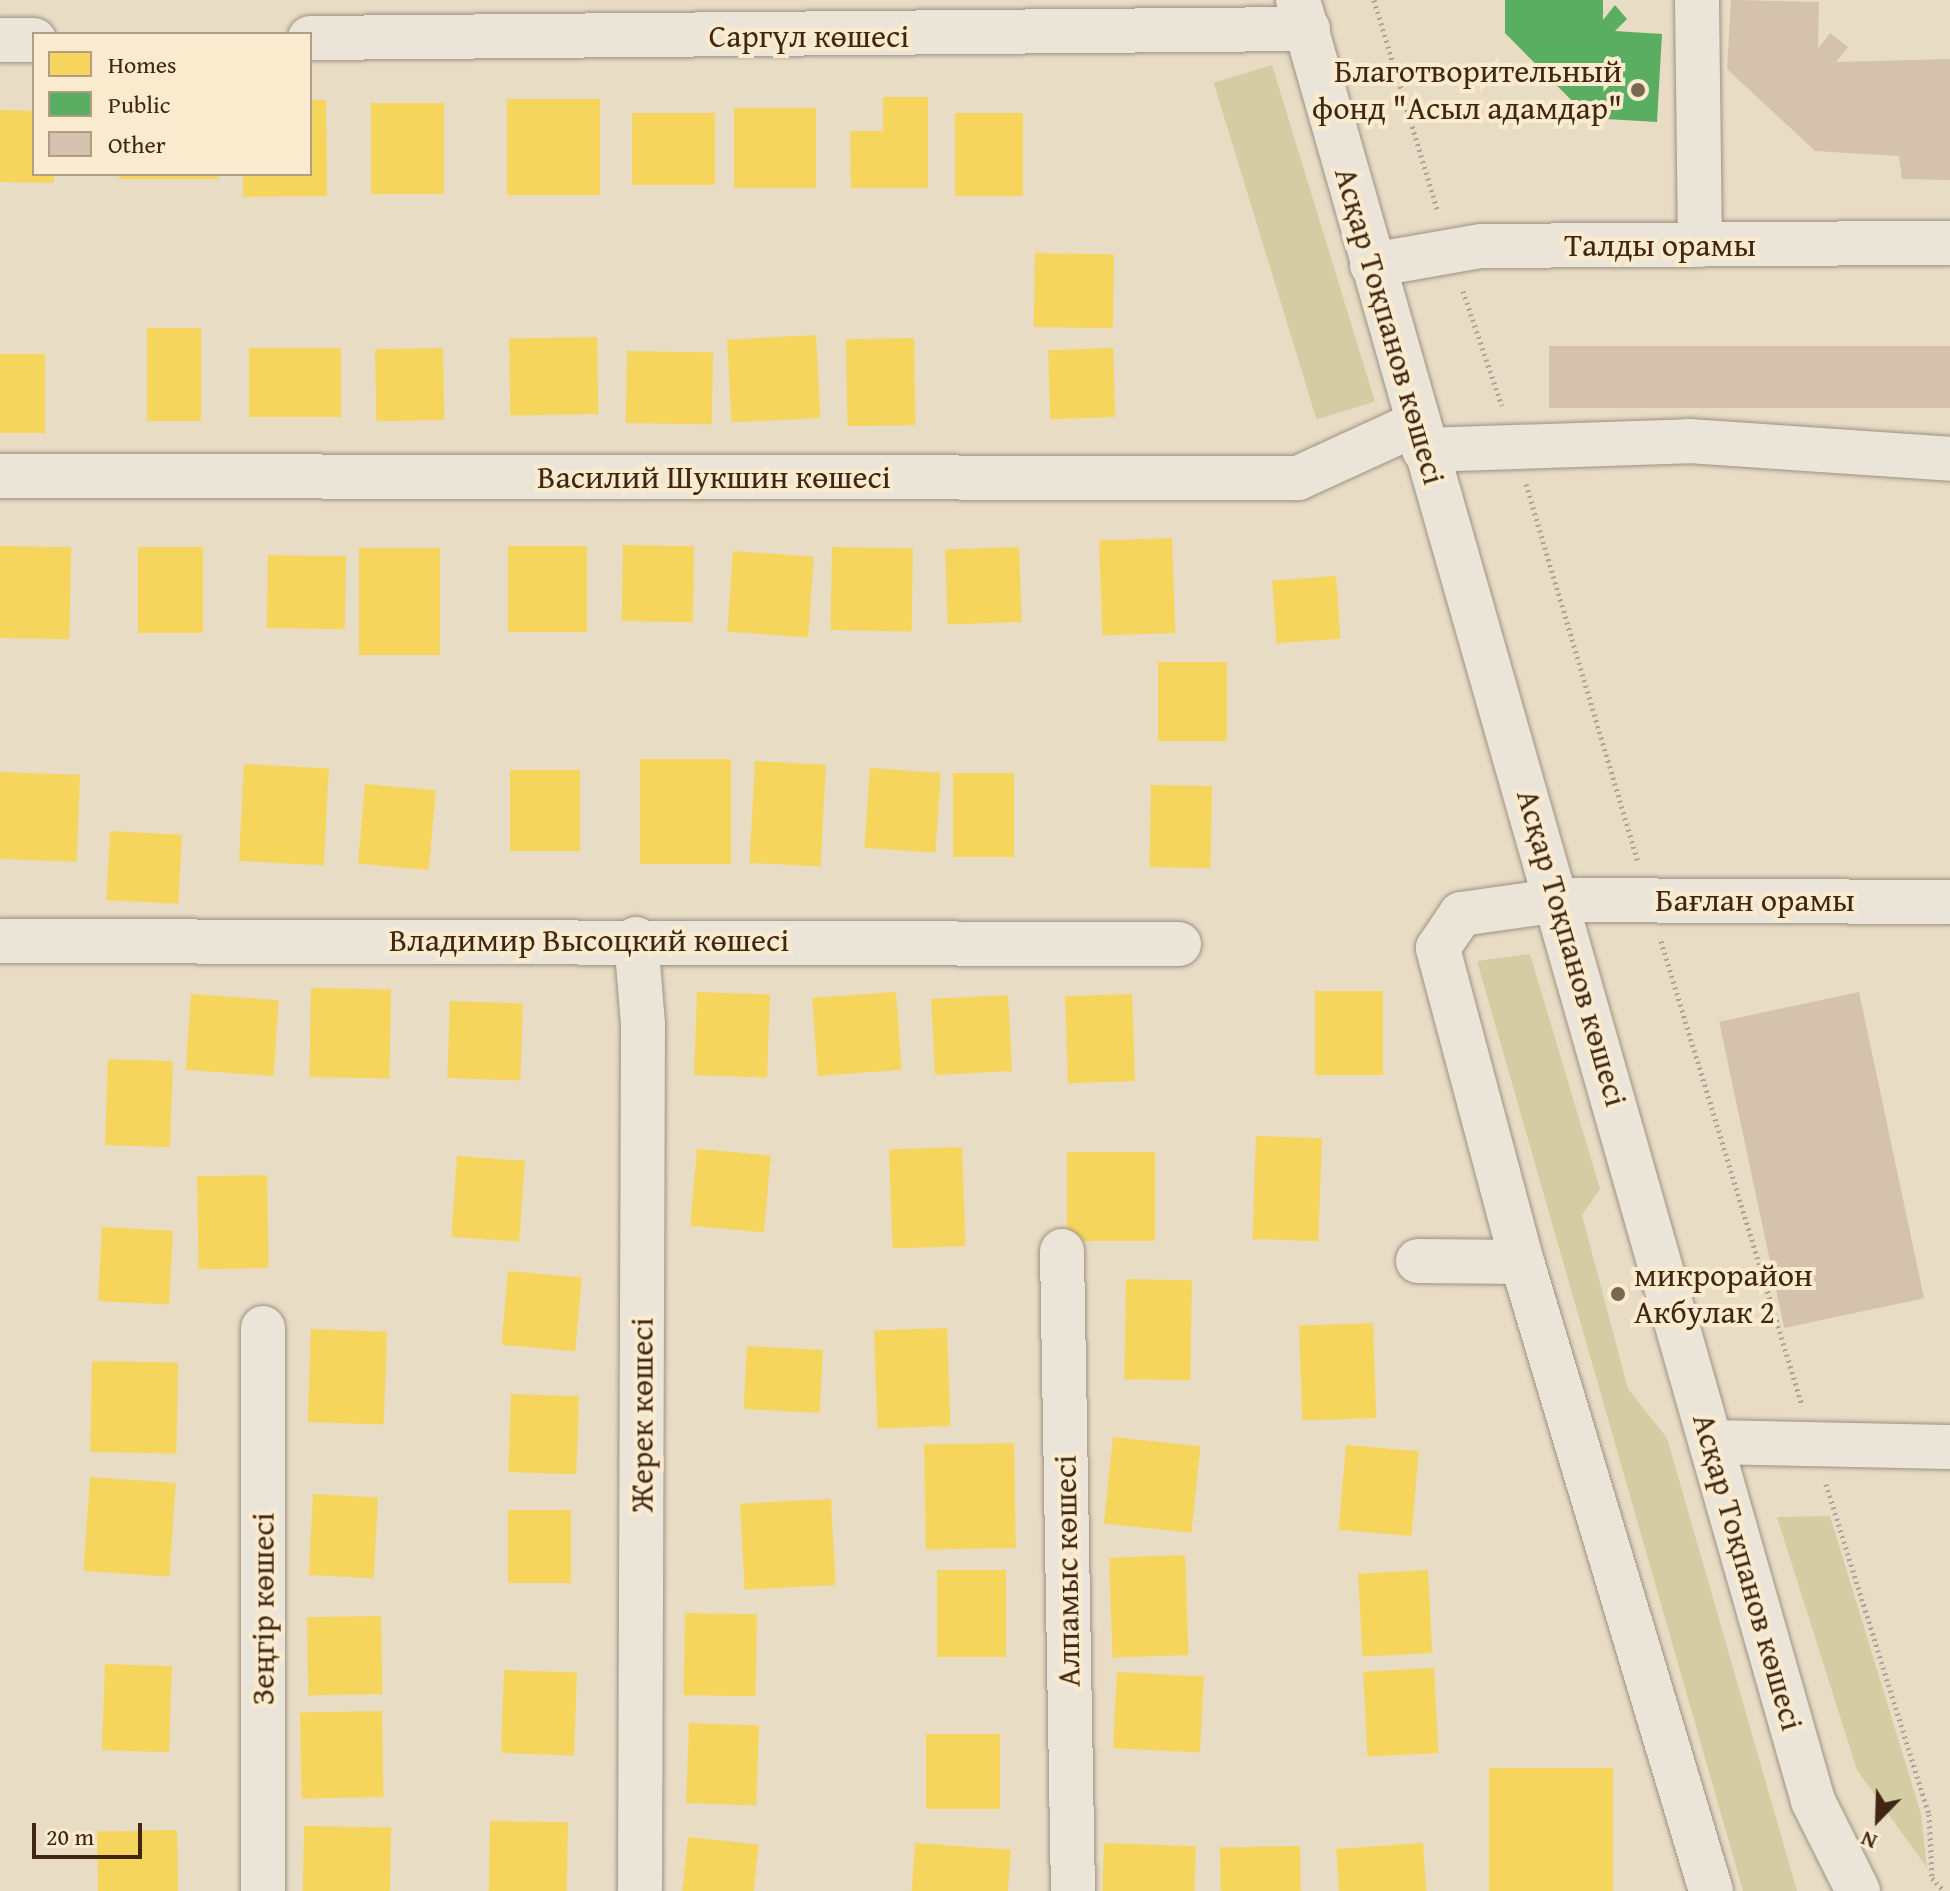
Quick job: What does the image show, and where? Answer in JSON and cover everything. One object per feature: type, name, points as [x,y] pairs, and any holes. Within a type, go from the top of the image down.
[{"type":"street","points":[[1697,0],[1700,245]]},
{"type":"street","name":"Саргүл көшесі","points":[[312,38],[1303,14]]},
{"type":"street","name":"Асқар Тоқпанов көшесі","points":[[1303,14],[1420,437],[1560,900],[1813,1801],[1858,1891]]},
{"type":"street","points":[[0,40],[32,40]]},
{"type":"street","name":"Талды орамы","points":[[1372,265],[1449,251],[1950,243]]},
{"type":"street","points":[[1420,437],[1515,444],[1689,441],[1950,459]]},
{"type":"street","name":"Василий Шукшин көшесі","points":[[0,476],[1298,478],[1420,437]]},
{"type":"street","name":"Бағлан орамы","points":[[1711,1891],[1522,1262],[1438,948],[1461,914],[1560,900],[1950,902]]},
{"type":"street","name":"Владимир Высоцкий көшесі","points":[[0,941],[636,939],[1179,944]]},
{"type":"street","name":"Жерек көшесі","points":[[636,939],[643,1024],[640,1891]]},
{"type":"street","name":"Алпамыс көшесі","points":[[1062,1251],[1073,1891]]},
{"type":"street","points":[[1418,1261],[1522,1262]]},
{"type":"street","name":"Зеңгір көшесі","points":[[263,1328],[263,1891]]},
{"type":"street","points":[[1711,1442],[1950,1447]]},
{"type":"path","points":[[1374,0],[1449,251],[1515,444],[1649,900],[1929,1814],[1932,1878],[1944,1891]]},
{"type":"shaded area","points":[[1272,65],[1375,402],[1317,419],[1214,83]]},
{"type":"shaded area","points":[[1530,954],[1600,1189],[1582,1215],[1628,1389],[1667,1438],[1797,1891],[1743,1891],[1477,961]]},
{"type":"shaded area","points":[[1830,1516],[1921,1814],[1927,1868],[1857,1770],[1777,1517]]},
{"type":"building: Homes","points":[[883,97],[928,97],[928,188],[851,188],[850,131],[883,131]]},
{"type":"building: Homes","points":[[507,99],[600,99],[600,195],[507,195]]},
{"type":"building: Homes","points":[[312,100],[326,100],[327,196],[243,197],[243,176],[312,176]]},
{"type":"building: Homes","points":[[371,103],[444,103],[444,194],[371,194]]},
{"type":"building: Homes","points":[[734,108],[816,108],[816,188],[734,188]]},
{"type":"building: Homes","points":[[0,110],[32,111],[32,176],[54,176],[54,183],[0,182]]},
{"type":"building: Homes","points":[[632,113],[715,113],[715,185],[632,185]]},
{"type":"building: Homes","points":[[955,113],[1023,113],[1023,196],[955,196]]},
{"type":"building: Homes","points":[[119,176],[219,176],[219,179],[119,179]]},
{"type":"building: Homes","points":[[1035,253],[1114,254],[1113,328],[1034,327]]},
{"type":"building: Homes","points":[[147,328],[201,328],[201,421],[147,421]]},
{"type":"building: Homes","points":[[816,335],[820,418],[731,423],[727,340]]},
{"type":"building: Homes","points":[[597,337],[598,414],[510,416],[509,339]]},
{"type":"building: Homes","points":[[914,338],[916,425],[848,426],[846,339]]},
{"type":"building: Homes","points":[[249,348],[341,348],[341,417],[249,417]]},
{"type":"building: Homes","points":[[443,348],[444,420],[376,421],[375,349]]},
{"type":"building: Homes","points":[[1113,348],[1115,417],[1050,419],[1048,350]]},
{"type":"building: Homes","points":[[627,351],[713,353],[712,424],[626,423]]},
{"type":"building: Homes","points":[[0,354],[45,354],[45,433],[0,433]]},
{"type":"building: Homes","points":[[1172,538],[1175,633],[1102,635],[1099,541]]},
{"type":"building: Homes","points":[[623,545],[694,546],[693,622],[622,621]]},
{"type":"building: Homes","points":[[0,546],[71,547],[69,639],[0,638]]},
{"type":"building: Homes","points":[[508,546],[587,546],[587,632],[508,632]]},
{"type":"building: Homes","points":[[138,547],[203,547],[203,633],[138,633]]},
{"type":"building: Homes","points":[[832,547],[913,548],[912,631],[831,630]]},
{"type":"building: Homes","points":[[1019,547],[1022,622],[948,625],[945,550]]},
{"type":"building: Homes","points":[[359,548],[440,548],[440,655],[359,655]]},
{"type":"building: Homes","points":[[733,551],[814,557],[808,637],[727,632]]},
{"type":"building: Homes","points":[[268,555],[346,556],[345,629],[267,628]]},
{"type":"building: Homes","points":[[1336,576],[1340,639],[1277,643],[1272,580]]},
{"type":"building: Homes","points":[[1158,662],[1227,662],[1227,741],[1158,741]]},
{"type":"building: Homes","points":[[640,759],[731,759],[731,864],[640,864]]},
{"type":"building: Homes","points":[[755,761],[826,765],[821,867],[750,863]]},
{"type":"building: Homes","points":[[244,764],[329,768],[324,865],[239,861]]},
{"type":"building: Homes","points":[[870,768],[941,773],[935,853],[864,848]]},
{"type":"building: Homes","points":[[510,770],[580,770],[580,851],[510,851]]},
{"type":"building: Homes","points":[[0,772],[80,775],[77,862],[0,859]]},
{"type":"building: Homes","points":[[953,773],[1014,773],[1014,857],[953,857]]},
{"type":"building: Homes","points":[[365,784],[436,790],[429,870],[358,864]]},
{"type":"building: Homes","points":[[1151,785],[1212,786],[1211,868],[1150,867]]},
{"type":"building: Homes","points":[[110,831],[182,835],[178,904],[106,900]]},
{"type":"building: Homes","points":[[311,988],[391,989],[389,1078],[309,1077]]},
{"type":"building: Homes","points":[[1315,991],[1383,991],[1383,1075],[1315,1075]]},
{"type":"building: Homes","points":[[697,992],[770,995],[767,1077],[694,1075]]},
{"type":"building: Homes","points":[[896,992],[901,1070],[818,1076],[812,998]]},
{"type":"building: Homes","points":[[191,994],[279,1000],[273,1076],[186,1070]]},
{"type":"building: Homes","points":[[1132,994],[1135,1081],[1068,1083],[1065,996]]},
{"type":"building: Homes","points":[[1008,995],[1012,1071],[935,1075],[931,999]]},
{"type":"building: Homes","points":[[450,1001],[523,1004],[520,1081],[447,1078]]},
{"type":"building: Homes","points":[[108,1059],[173,1061],[170,1147],[105,1145]]},
{"type":"building: Homes","points":[[1256,1136],[1322,1138],[1318,1241],[1252,1239]]},
{"type":"building: Homes","points":[[962,1147],[965,1246],[892,1248],[889,1150]]},
{"type":"building: Homes","points":[[697,1149],[771,1155],[764,1232],[690,1226]]},
{"type":"building: Homes","points":[[1067,1152],[1155,1152],[1155,1241],[1067,1241]]},
{"type":"building: Homes","points":[[457,1156],[525,1161],[519,1242],[451,1237]]},
{"type":"building: Homes","points":[[267,1175],[269,1268],[199,1269],[197,1176]]},
{"type":"building: Homes","points":[[102,1227],[173,1231],[169,1305],[98,1301]]},
{"type":"building: Homes","points":[[508,1271],[582,1277],[575,1351],[502,1345]]},
{"type":"building: Homes","points":[[1126,1279],[1192,1280],[1190,1380],[1124,1379]]},
{"type":"building: Homes","points":[[1373,1323],[1376,1418],[1302,1421],[1299,1326]]},
{"type":"building: Homes","points":[[947,1328],[950,1426],[877,1428],[874,1331]]},
{"type":"building: Homes","points":[[311,1329],[387,1332],[384,1425],[308,1422]]},
{"type":"building: Homes","points":[[747,1346],[823,1350],[820,1413],[744,1409]]},
{"type":"building: Homes","points":[[92,1361],[178,1363],[176,1453],[90,1452]]},
{"type":"building: Homes","points":[[511,1394],[579,1396],[576,1474],[508,1472]]},
{"type":"building: Homes","points":[[1113,1437],[1201,1446],[1191,1533],[1104,1524]]},
{"type":"building: Homes","points":[[1014,1443],[1016,1548],[926,1550],[924,1445]]},
{"type":"building: Homes","points":[[1346,1445],[1419,1451],[1411,1536],[1339,1530]]},
{"type":"building: Homes","points":[[90,1477],[176,1483],[169,1577],[83,1571]]},
{"type":"building: Homes","points":[[313,1494],[378,1497],[374,1578],[309,1575]]},
{"type":"building: Homes","points":[[831,1499],[836,1585],[745,1590],[740,1504]]},
{"type":"building: Homes","points":[[508,1510],[571,1510],[571,1583],[508,1583]]},
{"type":"building: Homes","points":[[1185,1555],[1188,1655],[1113,1658],[1109,1558]]},
{"type":"building: Homes","points":[[937,1570],[1006,1570],[1006,1657],[937,1657]]},
{"type":"building: Homes","points":[[1428,1570],[1432,1653],[1362,1657],[1358,1574]]},
{"type":"building: Homes","points":[[685,1613],[757,1614],[756,1696],[684,1695]]},
{"type":"building: Homes","points":[[381,1616],[382,1694],[308,1695],[307,1617]]},
{"type":"building: Homes","points":[[105,1664],[172,1666],[169,1752],[102,1750]]},
{"type":"building: Homes","points":[[1434,1668],[1438,1753],[1368,1757],[1363,1672]]},
{"type":"building: Homes","points":[[504,1670],[577,1673],[574,1755],[501,1753]]},
{"type":"building: Homes","points":[[1117,1672],[1204,1677],[1200,1752],[1113,1748]]},
{"type":"building: Homes","points":[[382,1711],[384,1797],[302,1798],[300,1712]]},
{"type":"building: Homes","points":[[689,1723],[759,1725],[756,1805],[686,1803]]},
{"type":"building: Homes","points":[[926,1734],[1000,1734],[1000,1809],[926,1809]]},
{"type":"building: Homes","points":[[1489,1768],[1613,1768],[1613,1891],[1489,1891]]},
{"type":"building: Homes","points":[[490,1821],[568,1822],[567,1891],[489,1891]]},
{"type":"building: Homes","points":[[304,1826],[391,1828],[390,1891],[303,1891]]},
{"type":"building: Homes","points":[[177,1830],[178,1891],[98,1891],[97,1831]]},
{"type":"building: Homes","points":[[688,1837],[759,1844],[754,1891],[682,1891]]},
{"type":"building: Homes","points":[[915,1843],[1011,1850],[1008,1891],[912,1891]]},
{"type":"building: Homes","points":[[1104,1843],[1196,1846],[1194,1891],[1102,1891]]},
{"type":"building: Homes","points":[[1423,1843],[1426,1891],[1339,1891],[1336,1849]]},
{"type":"building: Homes","points":[[1300,1846],[1301,1891],[1221,1891],[1220,1847]]},
{"type":"building: Public","points":[[1505,0],[1603,0],[1603,20],[1615,5],[1627,19],[1615,31],[1662,34],[1657,122],[1589,118],[1505,33]]},
{"type":"building: Other","points":[[1731,0],[1819,2],[1818,49],[1830,33],[1848,47],[1836,62],[1950,59],[1950,180],[1902,179],[1899,156],[1815,151],[1727,69]]},
{"type":"building: Other","points":[[1549,346],[1950,346],[1950,408],[1549,408]]},
{"type":"building: Other","points":[[1859,992],[1924,1298],[1784,1328],[1719,1022]]},
{"type":"place","name":"Благотворительный фонд \"Асыл адамдар\"","points":[[1638,90]]},
{"type":"place","name":"микрорайон Акбулак 2","points":[[1618,1294]]}]
